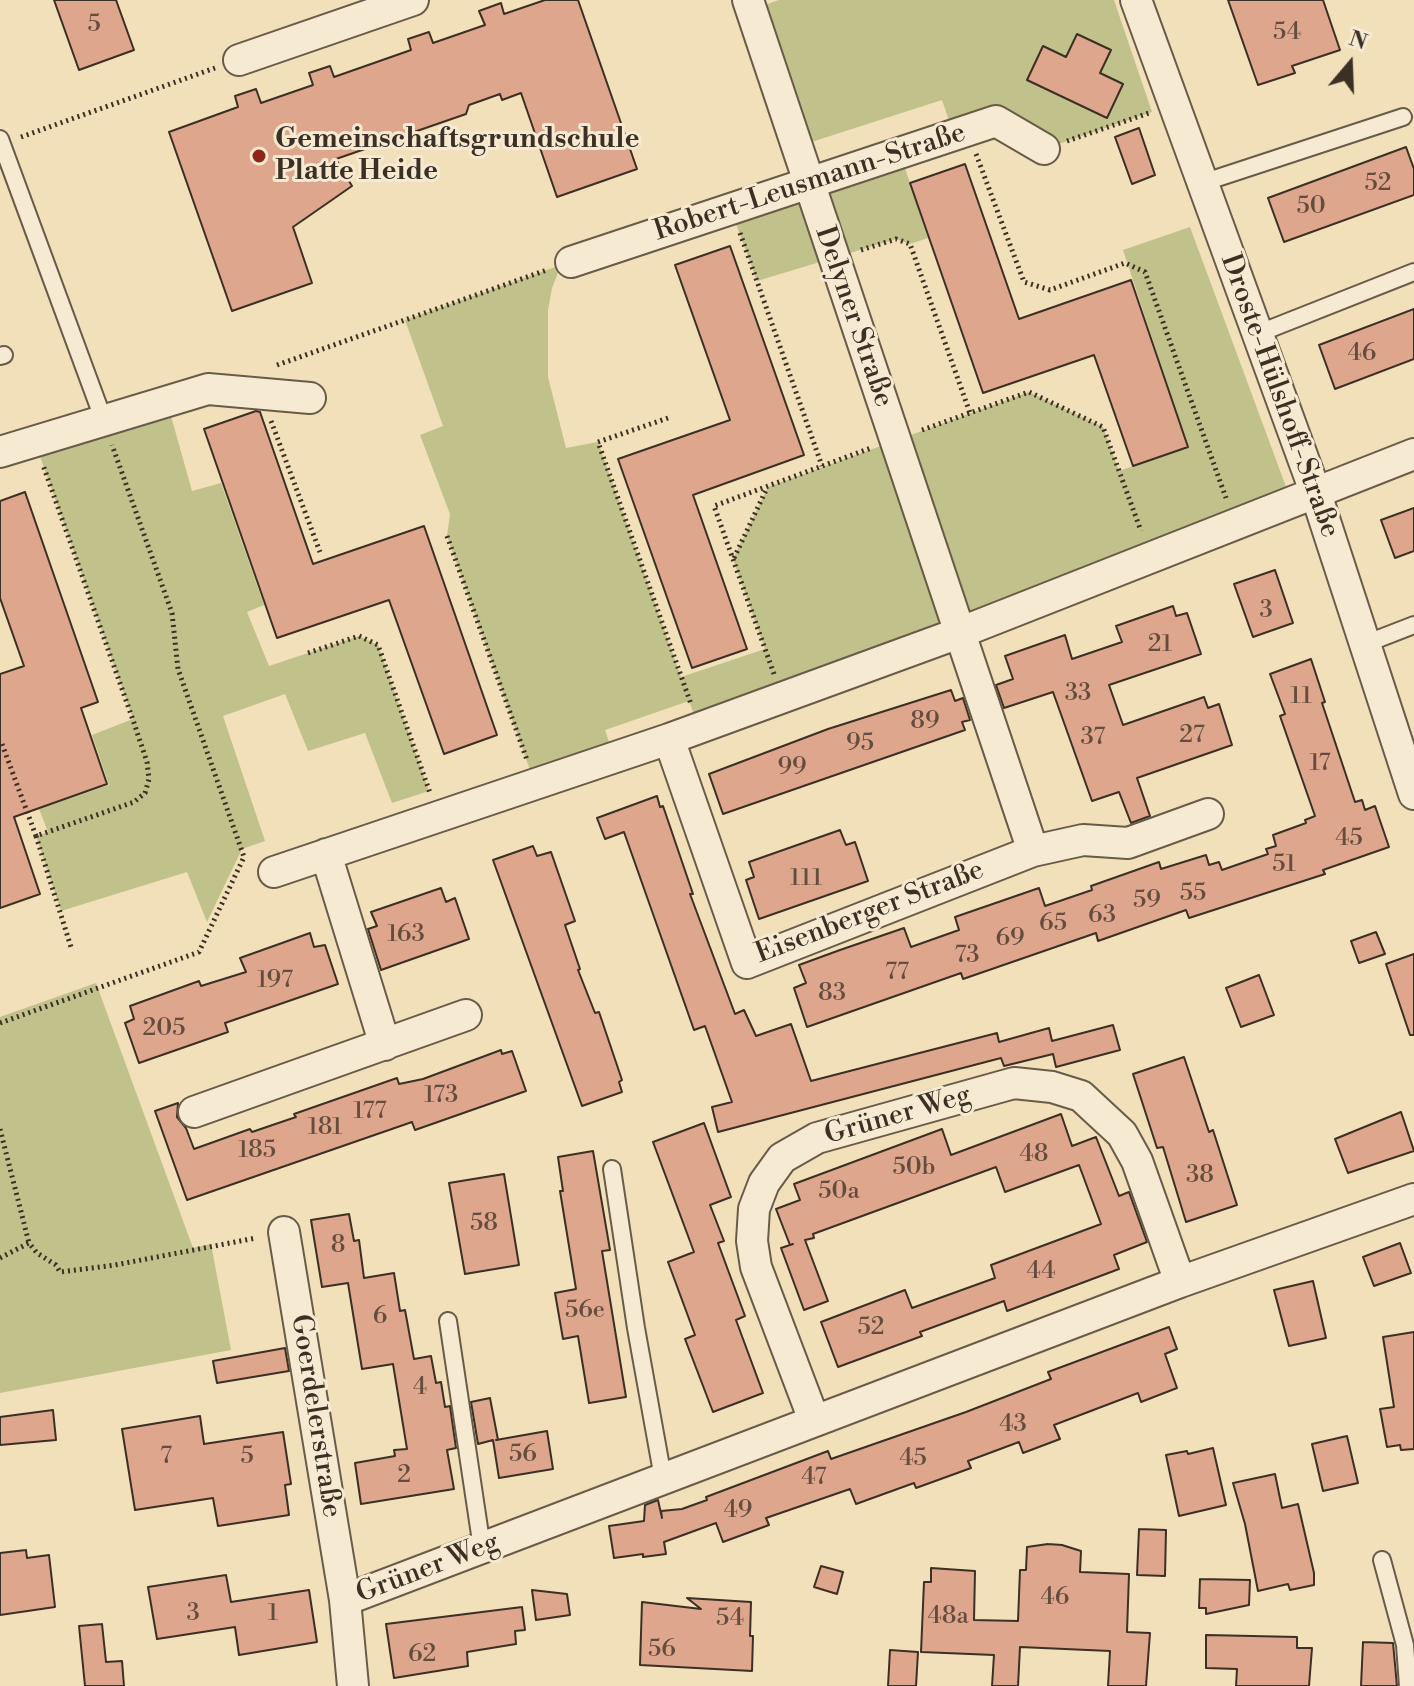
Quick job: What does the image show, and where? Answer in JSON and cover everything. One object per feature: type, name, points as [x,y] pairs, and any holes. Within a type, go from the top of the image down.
[{"type":"street","points":[[239,60],[413,0]]},
{"type":"street","name":"Delyner Straße","points":[[748,0],[959,633]]},
{"type":"street","name":"Droste-Hülshoff-Straße","points":[[1136,0],[1316,494],[1414,794]]},
{"type":"street","name":"Robert-Leusmann-Straße","points":[[571,262],[996,121],[1044,149]]},
{"type":"street","points":[[0,452],[208,389],[263,381],[310,398]]},
{"type":"street","points":[[274,872],[782,698],[959,633],[1414,454]]},
{"type":"street","points":[[959,633],[1033,851]]},
{"type":"street","name":"Eisenberger Straße","points":[[669,739],[747,963],[1033,851],[1083,840],[1128,843],[1208,814]]},
{"type":"street","points":[[326,854],[385,1045]]},
{"type":"street","points":[[194,1112],[466,1015]]},
{"type":"street","name":"Grüner Weg","points":[[814,1420],[756,1267],[752,1241],[754,1209],[764,1183],[782,1158],[817,1138],[1014,1083],[1052,1087],[1081,1096],[1122,1134],[1137,1161],[1180,1282]]},
{"type":"street","name":"Grüner Weg","points":[[353,1686],[345,1600],[1180,1282],[1414,1199]]},
{"type":"street","name":"Goerdelerstraße","points":[[284,1232],[345,1600]]},
{"type":"lane","points":[[1202,183],[1403,117]]},
{"type":"lane","points":[[1,141],[104,421]]},
{"type":"lane","points":[[1257,334],[1414,272]]},
{"type":"lane","points":[[1365,644],[1414,625]]},
{"type":"lane","points":[[612,1169],[663,1478]]},
{"type":"lane","points":[[448,1321],[482,1548]]},
{"type":"lane","points":[[1382,1560],[1405,1645],[1408,1686]]},
{"type":"path","points":[[1,141],[239,60]]},
{"type":"path","points":[[1044,149],[1174,104]]},
{"type":"path","points":[[967,131],[1024,282],[1050,290],[1125,263],[1145,272],[1236,525]]},
{"type":"path","points":[[731,210],[822,466]]},
{"type":"path","points":[[833,258],[896,239],[910,244],[970,413]]},
{"type":"path","points":[[320,552],[263,381],[571,262]]},
{"type":"path","points":[[782,698],[714,506],[1029,392],[1103,427],[1150,558]]},
{"type":"path","points":[[668,418],[598,442],[699,728]]},
{"type":"path","points":[[0,1023],[199,952],[244,857],[178,669],[172,613],[104,421]]},
{"type":"path","points":[[35,442],[133,720],[147,762],[149,779],[145,793],[134,802],[36,836]]},
{"type":"path","points":[[733,559],[768,487]]},
{"type":"path","points":[[447,536],[535,784]]},
{"type":"path","points":[[308,653],[359,636],[378,645],[438,817]]},
{"type":"path","points":[[2,744],[36,836],[71,947]]},
{"type":"path","points":[[0,1129],[29,1243],[60,1272],[115,1265],[284,1232]]},
{"type":"path","points":[[0,1258],[29,1243]]},
{"type":"green space","points":[[779,0],[1114,0],[1152,112],[1044,149],[996,122],[954,135],[942,100],[796,147],[751,10]]},
{"type":"green space","points":[[900,153],[928,238],[910,244],[896,239],[757,281],[731,210]]},
{"type":"green space","points":[[1190,227],[1292,503],[699,728],[689,701],[605,730],[614,757],[535,784],[447,536],[450,514],[420,435],[443,426],[405,320],[561,265],[548,310],[548,377],[566,448],[598,442],[681,677],[765,649],[733,559],[768,487],[1029,392],[1103,427],[1119,471],[1188,447],[1123,250]]},
{"type":"green space","points":[[167,402],[192,491],[221,483],[264,605],[247,612],[269,666],[359,636],[378,645],[429,791],[392,803],[365,733],[308,751],[285,694],[223,716],[265,841],[242,849],[207,922],[187,872],[61,911],[36,836],[48,832],[39,809],[109,785],[92,735],[133,719],[35,442]]},
{"type":"green space","points":[[96,983],[193,1248],[211,1244],[231,1350],[0,1393],[0,1017]]},
{"type":"building","points":[[54,0],[116,0],[134,50],[79,70]]},
{"type":"building","name":"Gemeinschaftsgrundschule Platte Heide","points":[[545,0],[578,0],[637,169],[557,197],[521,93],[502,100],[500,94],[469,105],[466,114],[336,159],[352,186],[293,227],[312,283],[232,311],[169,132],[238,107],[235,96],[256,89],[261,103],[313,85],[309,73],[330,66],[334,77],[411,50],[408,39],[429,32],[433,43],[485,25],[479,11],[501,3],[504,14]]},
{"type":"building","points":[[1228,0],[1323,0],[1340,50],[1292,66],[1295,73],[1258,85]]},
{"type":"building","points":[[1077,34],[1111,50],[1100,73],[1123,84],[1107,118],[1027,80],[1043,46],[1066,57]]},
{"type":"building","points":[[1139,128],[1155,175],[1132,184],[1115,137]]},
{"type":"building","points":[[1406,147],[1414,169],[1414,195],[1284,242],[1268,198]]},
{"type":"building","points":[[965,164],[1019,319],[1131,280],[1188,447],[1133,466],[1094,355],[983,393],[910,183]]},
{"type":"building","points":[[730,246],[804,455],[693,495],[747,649],[692,668],[618,459],[730,420],[675,265]]},
{"type":"building","points":[[1414,309],[1414,359],[1335,389],[1319,345]]},
{"type":"building","points":[[260,412],[313,564],[424,526],[497,735],[444,754],[389,600],[277,638],[204,429]]},
{"type":"building","points":[[25,492],[98,702],[81,708],[107,784],[14,817],[40,894],[0,908],[0,674],[24,666],[0,598],[0,501]]},
{"type":"building","points":[[1414,508],[1414,551],[1395,558],[1381,520]]},
{"type":"building","points":[[1275,570],[1293,623],[1253,637],[1234,584]]},
{"type":"building","points":[[1173,606],[1176,616],[1187,613],[1201,654],[1109,685],[1123,725],[1204,697],[1208,708],[1219,704],[1232,745],[1137,778],[1150,816],[1131,823],[1119,792],[1092,801],[1053,692],[1004,708],[996,685],[1013,679],[1005,656],[1065,635],[1072,659],[1122,642],[1116,626]]},
{"type":"building","points":[[1311,659],[1325,702],[1322,703],[1355,802],[1362,800],[1365,810],[1375,806],[1389,847],[1323,870],[1325,874],[1189,918],[1186,910],[1098,941],[1096,933],[963,979],[961,973],[807,1027],[794,988],[806,983],[799,965],[904,928],[911,947],[959,930],[955,917],[1039,888],[1045,906],[1159,862],[1161,869],[1206,855],[1209,865],[1219,862],[1222,870],[1268,854],[1266,849],[1276,846],[1273,835],[1306,823],[1305,820],[1315,816],[1280,716],[1285,714],[1270,674]]},
{"type":"building","points":[[951,690],[955,701],[963,698],[970,720],[962,722],[965,730],[723,814],[709,774],[828,729]]},
{"type":"building","points":[[657,796],[735,1014],[744,1010],[756,1036],[791,1024],[811,1081],[997,1033],[999,1042],[1049,1028],[1052,1041],[1113,1025],[1120,1050],[1056,1067],[1053,1054],[1004,1066],[1001,1058],[718,1132],[712,1107],[732,1102],[705,1026],[694,1030],[624,832],[605,839],[597,818]]},
{"type":"building","points":[[840,830],[846,845],[855,842],[868,881],[759,919],[746,880],[754,877],[749,862]]},
{"type":"building","points":[[533,846],[537,856],[551,852],[575,921],[565,925],[578,970],[595,1013],[599,1012],[622,1080],[619,1082],[622,1092],[582,1106],[493,860]]},
{"type":"building","points":[[441,888],[446,902],[455,898],[469,939],[381,970],[368,929],[377,926],[371,912]]},
{"type":"building","points":[[1376,932],[1385,954],[1359,963],[1351,941]]},
{"type":"building","points":[[310,933],[314,947],[325,945],[338,984],[225,1023],[228,1032],[139,1063],[125,1023],[134,1019],[130,1006],[199,981],[201,986],[246,972],[240,958]]},
{"type":"building","points":[[1414,954],[1414,1035],[1410,1035],[1386,964]]},
{"type":"building","points":[[1259,975],[1274,1015],[1241,1027],[1226,988]]},
{"type":"building","points":[[501,1050],[502,1054],[512,1051],[526,1091],[415,1130],[412,1122],[187,1200],[155,1111],[178,1103],[177,1117],[186,1128],[194,1149],[296,1117],[294,1114],[397,1078],[399,1084],[423,1079]]},
{"type":"building","points":[[1184,1057],[1209,1132],[1213,1130],[1237,1205],[1186,1222],[1163,1147],[1157,1148],[1133,1074]]},
{"type":"building","points":[[1401,1112],[1414,1151],[1348,1173],[1335,1139]]},
{"type":"building","points":[[1061,1114],[1072,1146],[1096,1137],[1119,1196],[1129,1192],[1147,1242],[1114,1255],[1119,1269],[1007,1311],[1004,1301],[838,1367],[821,1322],[905,1290],[912,1308],[995,1278],[991,1265],[1101,1224],[1079,1165],[1005,1192],[996,1167],[813,1234],[814,1238],[805,1240],[828,1301],[804,1310],[781,1248],[790,1245],[776,1209],[800,1200],[794,1184],[942,1129],[951,1155]]},
{"type":"building","points":[[704,1123],[731,1197],[710,1205],[724,1241],[718,1243],[745,1316],[736,1320],[763,1393],[713,1412],[685,1339],[695,1335],[668,1262],[694,1252],[653,1142]]},
{"type":"building","points":[[593,1151],[610,1250],[602,1251],[626,1397],[589,1403],[578,1336],[563,1339],[555,1293],[576,1289],[560,1191],[563,1191],[558,1157]]},
{"type":"building","points":[[504,1174],[519,1265],[465,1274],[449,1183]]},
{"type":"building","points":[[349,1214],[354,1241],[359,1240],[364,1278],[394,1273],[400,1311],[405,1310],[414,1359],[431,1356],[436,1383],[441,1382],[445,1407],[450,1406],[456,1448],[447,1450],[454,1489],[361,1504],[355,1463],[395,1456],[394,1450],[407,1449],[393,1364],[362,1369],[348,1283],[322,1287],[311,1220]]},
{"type":"building","points":[[1400,1243],[1411,1273],[1374,1286],[1363,1257]]},
{"type":"building","points":[[1313,1281],[1326,1338],[1289,1346],[1274,1290]]},
{"type":"building","points":[[1169,1327],[1177,1349],[1165,1354],[1177,1388],[1141,1402],[1138,1393],[1054,1425],[1060,1439],[1023,1453],[1019,1442],[968,1461],[971,1468],[916,1488],[914,1483],[856,1504],[850,1489],[766,1518],[769,1525],[723,1542],[716,1523],[664,1542],[666,1554],[614,1558],[609,1526],[644,1521],[645,1505],[658,1500],[662,1518],[661,1511],[682,1509],[828,1451],[831,1459],[966,1412],[1051,1379],[1048,1372]]},
{"type":"building","points":[[1414,1332],[1414,1449],[1401,1450],[1400,1445],[1387,1447],[1380,1409],[1394,1407],[1383,1337]]},
{"type":"building","points":[[285,1348],[289,1371],[217,1383],[213,1361]]},
{"type":"building","points":[[490,1398],[498,1440],[547,1431],[553,1469],[499,1478],[493,1440],[478,1444],[471,1402]]},
{"type":"building","points":[[53,1410],[56,1440],[0,1445],[0,1417]]},
{"type":"building","points":[[200,1416],[204,1444],[283,1432],[291,1484],[285,1485],[289,1515],[218,1526],[213,1498],[135,1510],[122,1429]]},
{"type":"building","points":[[1347,1436],[1358,1483],[1323,1491],[1312,1444]]},
{"type":"building","points":[[1213,1448],[1226,1505],[1179,1516],[1166,1455]]},
{"type":"building","points":[[1275,1474],[1282,1508],[1298,1504],[1314,1585],[1290,1590],[1288,1584],[1258,1591],[1245,1524],[1233,1483]]},
{"type":"building","points":[[1139,1529],[1166,1530],[1165,1576],[1137,1575]]},
{"type":"building","points":[[1048,1544],[1081,1551],[1080,1572],[1129,1574],[1127,1632],[1150,1633],[1146,1686],[1108,1686],[1110,1651],[1020,1647],[1018,1686],[992,1686],[994,1655],[921,1652],[924,1582],[931,1582],[931,1568],[975,1571],[974,1620],[1018,1621],[1020,1570],[1026,1570],[1027,1547]]},
{"type":"building","points":[[26,1550],[27,1558],[49,1555],[55,1607],[0,1615],[0,1553]]},
{"type":"building","points":[[821,1566],[843,1572],[837,1594],[814,1587]]},
{"type":"building","points":[[226,1575],[231,1602],[309,1590],[317,1642],[239,1655],[235,1627],[157,1639],[148,1587]]},
{"type":"building","points":[[1200,1579],[1250,1580],[1249,1605],[1206,1614],[1206,1608],[1199,1608]]},
{"type":"building","points":[[532,1590],[567,1594],[570,1615],[536,1620]]},
{"type":"building","points":[[687,1598],[751,1602],[752,1671],[640,1665],[642,1602],[701,1609]]},
{"type":"building","points":[[522,1607],[525,1630],[515,1631],[516,1644],[467,1652],[468,1666],[394,1678],[386,1624]]},
{"type":"building","points":[[102,1624],[106,1662],[122,1661],[124,1686],[85,1686],[79,1626]]},
{"type":"building","points":[[1206,1635],[1297,1637],[1297,1648],[1312,1648],[1309,1686],[1236,1686],[1237,1669],[1206,1668]]},
{"type":"building","points":[[1363,1642],[1393,1643],[1397,1686],[1361,1686]]},
{"type":"building","points":[[890,1650],[918,1652],[916,1686],[888,1686]]},
{"type":"place","name":"Gemeinschaftsgrundschule Platte Heide","points":[[259,156]]}]
